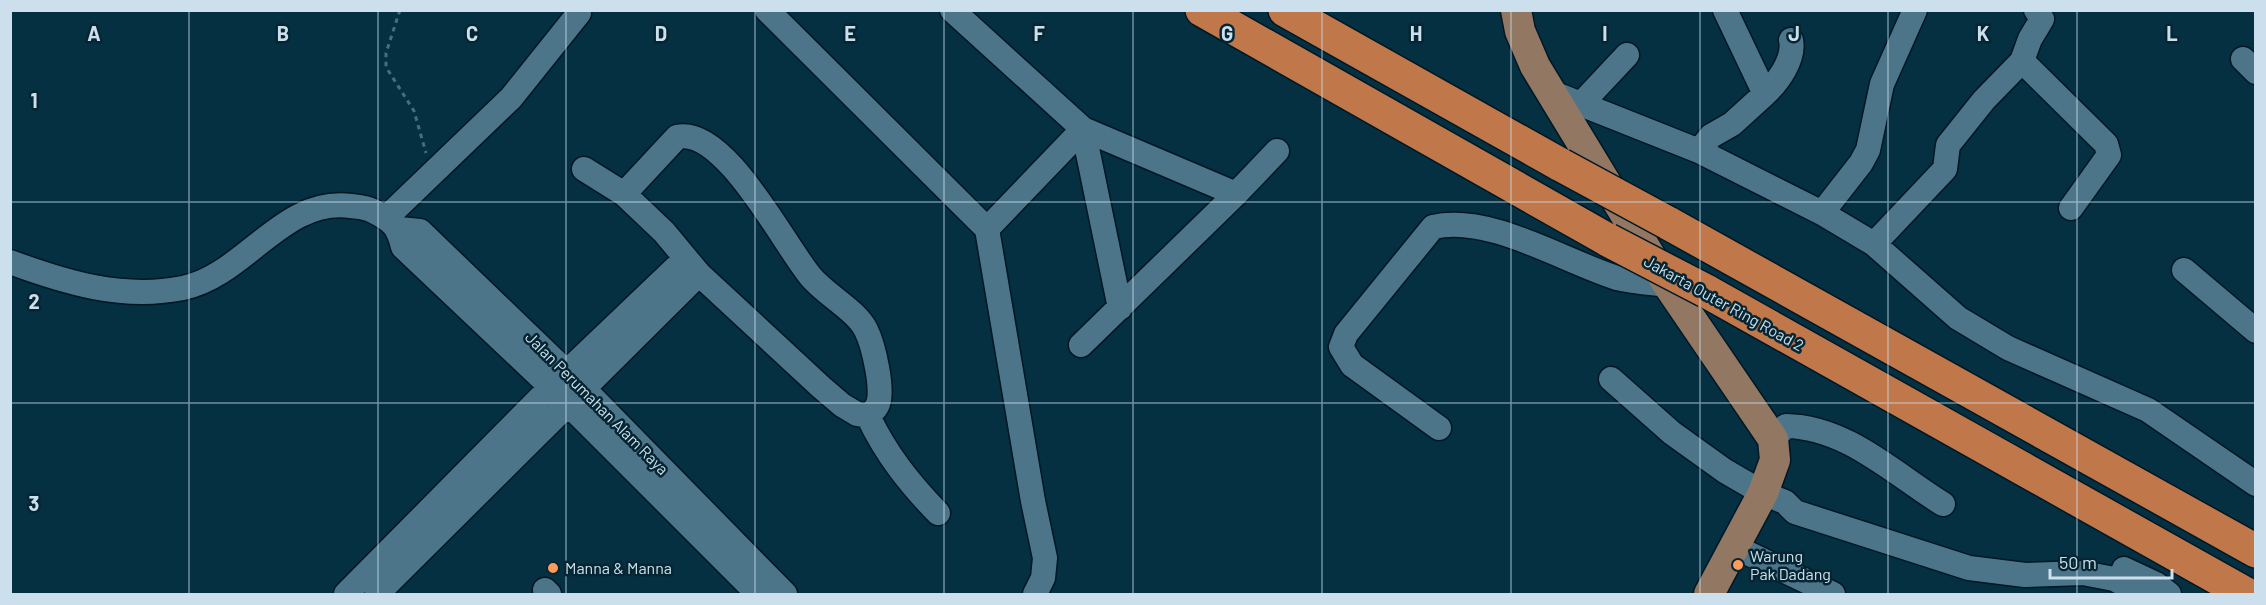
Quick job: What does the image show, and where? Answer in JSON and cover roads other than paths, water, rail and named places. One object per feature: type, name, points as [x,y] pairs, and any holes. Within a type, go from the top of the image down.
[{"type":"highway","name":"Jakarta Outer Ring Road 2","points":[[1202,10],[1608,240],[1706,291],[2246,594]]},
{"type":"highway","points":[[1285,10],[2256,551]]},
{"type":"main road","points":[[1516,10],[1520,31],[1535,66],[1668,285],[1773,439],[1774,497],[1735,547],[1708,594]]},
{"type":"street","points":[[767,10],[987,229],[1033,501],[1045,558],[1043,578],[1035,594]]},
{"type":"street","points":[[952,10],[1083,129],[1236,194]]},
{"type":"street","points":[[1725,10],[1765,94]]},
{"type":"street","points":[[1822,213],[1861,163],[1868,150],[1882,84],[1915,10]]},
{"type":"street","points":[[1874,244],[1946,169],[1948,145],[1984,100],[2022,61],[2030,39],[2041,24],[2042,19],[2036,10]]},
{"type":"street","points":[[393,224],[430,175],[511,98],[579,13]]},
{"type":"street","points":[[1700,151],[1712,136],[1732,124],[1772,87],[1792,54],[1791,40]]},
{"type":"street","points":[[1582,103],[1627,55]]},
{"type":"street","points":[[2022,61],[2106,144],[2109,155],[2071,208]]},
{"type":"street","points":[[1553,93],[1700,151],[1822,213],[1874,244],[1958,318],[2008,348],[2118,394],[2148,410],[2256,484]]},
{"type":"street","points":[[987,229],[1083,129]]},
{"type":"street","points":[[1083,129],[1120,308]]},
{"type":"street","points":[[624,194],[677,137],[687,134],[702,140],[725,158],[746,181],[779,235],[811,277],[834,301],[859,318],[867,332],[875,359],[880,396],[878,405],[868,416]]},
{"type":"street","points":[[1081,345],[1277,151]]},
{"type":"street","points":[[584,170],[624,194],[664,232],[692,266],[835,399],[857,414],[868,416]]},
{"type":"street","name":"Jalan Perumahan Alam Raya","points":[[10,262],[50,276],[113,292],[147,293],[186,287],[218,273],[301,213],[328,205],[368,208],[393,224],[420,231],[758,594]]},
{"type":"street","points":[[1439,428],[1352,365],[1341,347],[1346,334],[1433,227],[1448,224],[1472,226],[1517,239],[1618,278],[1668,285]]},
{"type":"street","points":[[346,594],[567,388],[692,266]]},
{"type":"street","points":[[2184,270],[2256,330]]},
{"type":"street","points":[[1611,379],[1672,433],[1725,471],[1774,497],[1795,512],[1969,568],[2025,575],[2083,573],[2114,579],[2142,594]]},
{"type":"street","points":[[377,594],[567,388]]},
{"type":"street","name":"Jalan Perumahan Alam Raya","points":[[567,388],[785,594]]},
{"type":"street","points":[[868,416],[881,445],[904,477],[938,513]]},
{"type":"street","points":[[1773,439],[1786,426],[1802,426],[1833,437],[1875,456],[1909,483],[1943,504]]},
{"type":"street","points":[[1774,497],[1799,501],[1972,553],[2025,560],[2072,557],[2121,568],[2156,584],[2169,594]]},
{"type":"street","points":[[1735,547],[1833,594]]},
{"type":"place","name":"Warung Pak Dadang","points":[[1738,565]]},
{"type":"place","name":"Manna & Manna","points":[[553,568]]}]
